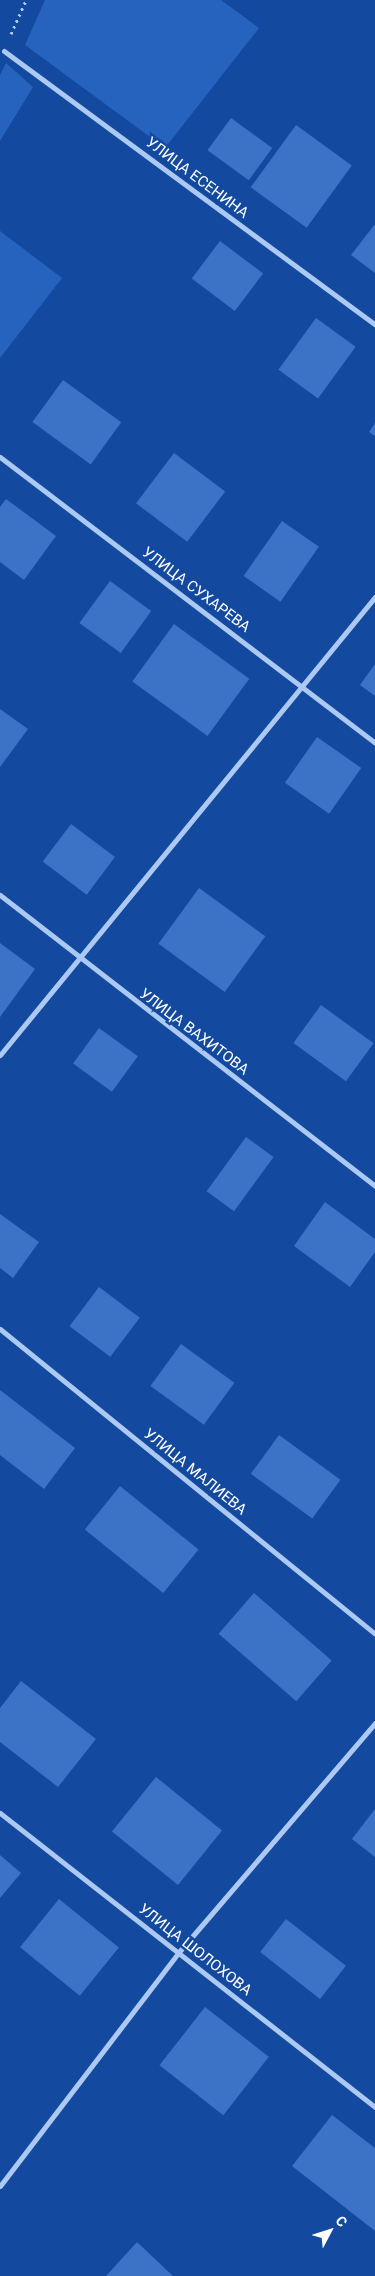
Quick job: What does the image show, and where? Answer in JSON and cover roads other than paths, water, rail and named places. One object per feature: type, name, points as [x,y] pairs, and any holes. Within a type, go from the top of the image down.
[{"type":"street","name":"УЛИЦА ЕСЕНИНА","points":[[4,50],[375,326]]},
{"type":"street","name":"УЛИЦА СУХАРЕВА","points":[[0,457],[375,743]]},
{"type":"street","points":[[0,1055],[301,685],[375,597]]},
{"type":"street","name":"УЛИЦА ВАХИТОВА","points":[[0,895],[79,959],[375,1186]]},
{"type":"street","name":"УЛИЦА МАЛИЕВА","points":[[0,1329],[375,1634]]},
{"type":"street","points":[[0,2186],[178,1953],[375,1723]]},
{"type":"street","name":"УЛИЦА ШОЛОХОВА","points":[[0,1813],[375,2107]]}]
